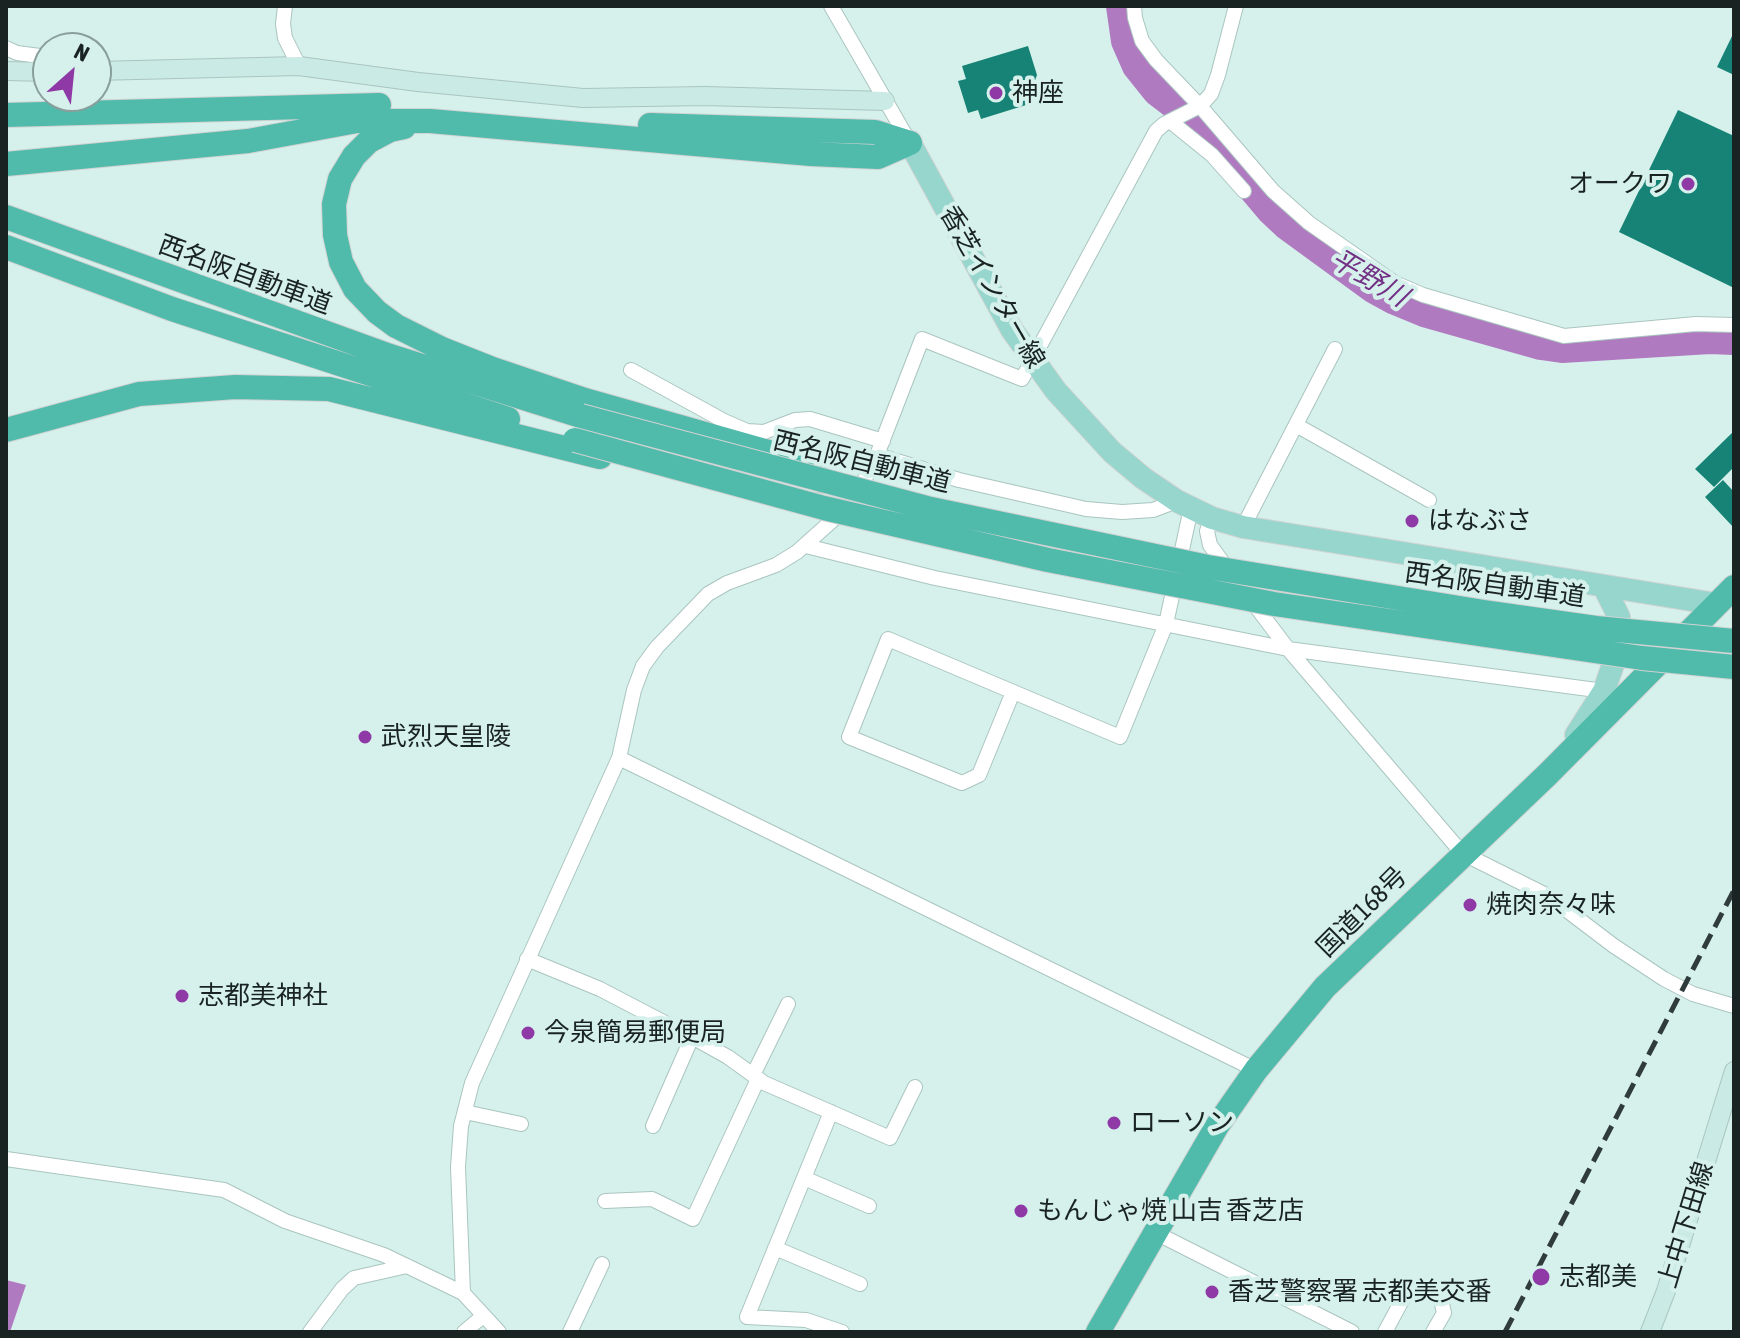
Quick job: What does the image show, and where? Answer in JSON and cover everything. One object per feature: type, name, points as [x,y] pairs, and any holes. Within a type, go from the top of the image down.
[{"type":"highway","points":[[6,151],[131,140],[397,105]]},
{"type":"highway","points":[[6,115],[397,105],[610,124],[875,132],[910,143]]},
{"type":"highway","points":[[6,164],[248,141],[357,121],[430,121],[878,157],[910,143]]},
{"type":"highway","points":[[430,121],[390,130],[369,141],[354,156],[340,179],[334,204],[335,235],[341,262],[355,289],[396,326],[442,349],[583,408]]},
{"type":"highway","name":"西名阪自動車道","points":[[6,217],[390,356],[583,408],[822,481],[1053,536],[1330,589],[1596,628],[1734,641]]},
{"type":"highway","name":"西名阪自動車道","points":[[6,247],[172,309],[574,446],[625,454],[824,508],[1033,556],[1274,604],[1642,658],[1734,667]]},
{"type":"highway","points":[[6,430],[139,394],[235,387],[329,389],[574,446]]},
{"type":"highway","name":"国道168号","points":[[1098,1332],[1217,1126],[1256,1070],[1325,987],[1547,775],[1734,587]]},
{"type":"main road","name":"香芝インター線","points":[[910,143],[1012,330],[1056,391],[1112,452],[1143,478],[1184,504],[1212,518],[1243,527],[1716,604]]},
{"type":"main road","points":[[1547,775],[1592,713],[1604,691],[1620,644],[1619,617],[1604,587]]},
{"type":"street","points":[[285,6],[285,38],[299,66]]},
{"type":"street","points":[[831,6],[910,143]]},
{"type":"street","points":[[1134,6],[1142,41],[1196,107],[1291,209],[1372,269],[1423,295],[1564,336],[1660,327],[1734,325]]},
{"type":"street","points":[[463,1293],[458,1167],[472,1083],[619,758],[634,690],[643,666],[708,594],[727,583],[776,565],[806,546],[853,502],[880,448],[922,339],[1022,379],[1148,143],[1156,131],[1173,118],[1196,107],[1211,94],[1236,6]]},
{"type":"street","points":[[6,48],[32,55]]},
{"type":"street","points":[[112,71],[299,66],[418,82],[583,98],[705,96],[885,101]]},
{"type":"street","points":[[6,71],[32,72]]},
{"type":"street","points":[[1173,118],[1244,191]]},
{"type":"street","points":[[1243,527],[1335,349]]},
{"type":"street","points":[[631,370],[747,431],[764,432],[795,420],[810,419],[959,480],[1086,509],[1122,512],[1184,504],[1166,624],[1120,737],[888,639],[849,737],[962,783],[979,775],[1013,692]]},
{"type":"street","points":[[1296,425],[1429,500]]},
{"type":"street","points":[[1212,518],[1207,531],[1210,545],[1288,649],[1462,853],[1548,896],[1664,979],[1693,994],[1734,1006]]},
{"type":"street","points":[[806,546],[935,578],[1288,649],[1604,691]]},
{"type":"street","points":[[619,758],[1256,1070]]},
{"type":"street","points":[[527,959],[600,989],[728,1057],[756,1077],[890,1138],[915,1087]]},
{"type":"street","points":[[605,1201],[652,1199],[693,1219],[788,1004]]},
{"type":"street","points":[[653,1126],[692,1037]]},
{"type":"street","name":"上中下田線","points":[[1650,1332],[1666,1291],[1734,1071]]},
{"type":"street","points":[[465,1112],[521,1124]]},
{"type":"street","points":[[831,1112],[747,1317],[806,1320],[842,1332]]},
{"type":"street","points":[[6,1159],[224,1190],[285,1221],[361,1246],[463,1293],[499,1332]]},
{"type":"street","points":[[804,1178],[869,1206]]},
{"type":"street","points":[[1154,1232],[1352,1332]]},
{"type":"street","points":[[775,1248],[860,1284]]},
{"type":"street","points":[[570,1332],[602,1264]]},
{"type":"street","points":[[310,1332],[354,1278],[408,1266]]},
{"type":"street","points":[[1385,1332],[1406,1293],[1423,1288],[1440,1295],[1444,1313],[1433,1332]]},
{"type":"street","points":[[464,1332],[483,1316]]},
{"type":"shaded area","points":[[6,1280],[26,1285],[10,1332],[6,1332]]},
{"type":"building","points":[[1734,32],[1734,75],[1717,67]]},
{"type":"building","name":"神座","points":[[1028,46],[1037,75],[1026,105],[981,119],[978,110],[968,113],[958,81],[966,79],[962,66]]},
{"type":"building","name":"オークワ","points":[[1678,110],[1734,136],[1734,288],[1619,232]]},
{"type":"building","points":[[1734,431],[1734,467],[1714,487],[1695,469]]},
{"type":"building","points":[[1723,480],[1734,492],[1734,528],[1705,497]]},
{"type":"waterway","name":"平野川","points":[[1121,6],[1126,41],[1137,66],[1157,91],[1195,120],[1288,226],[1373,288],[1395,300],[1424,312],[1562,348],[1734,340]]},
{"type":"railway","points":[[1505,1332],[1734,890]]},
{"type":"place","name":"神座","points":[[996,93]]},
{"type":"place","name":"オークワ","points":[[1688,184]]},
{"type":"place","name":"はなぶさ","points":[[1412,521]]},
{"type":"place","name":"武烈天皇陵","points":[[365,737]]},
{"type":"place","name":"焼肉奈々味","points":[[1470,905]]},
{"type":"place","name":"志都美神社","points":[[182,996]]},
{"type":"place","name":"今泉簡易郵便局","points":[[528,1033]]},
{"type":"place","name":"ローソン","points":[[1114,1123]]},
{"type":"place","name":"もんじゃ焼 山吉 香芝店","points":[[1021,1211]]},
{"type":"place","name":"志都美","points":[[1541,1277]]},
{"type":"place","name":"香芝警察署 志都美交番","points":[[1212,1292]]}]
